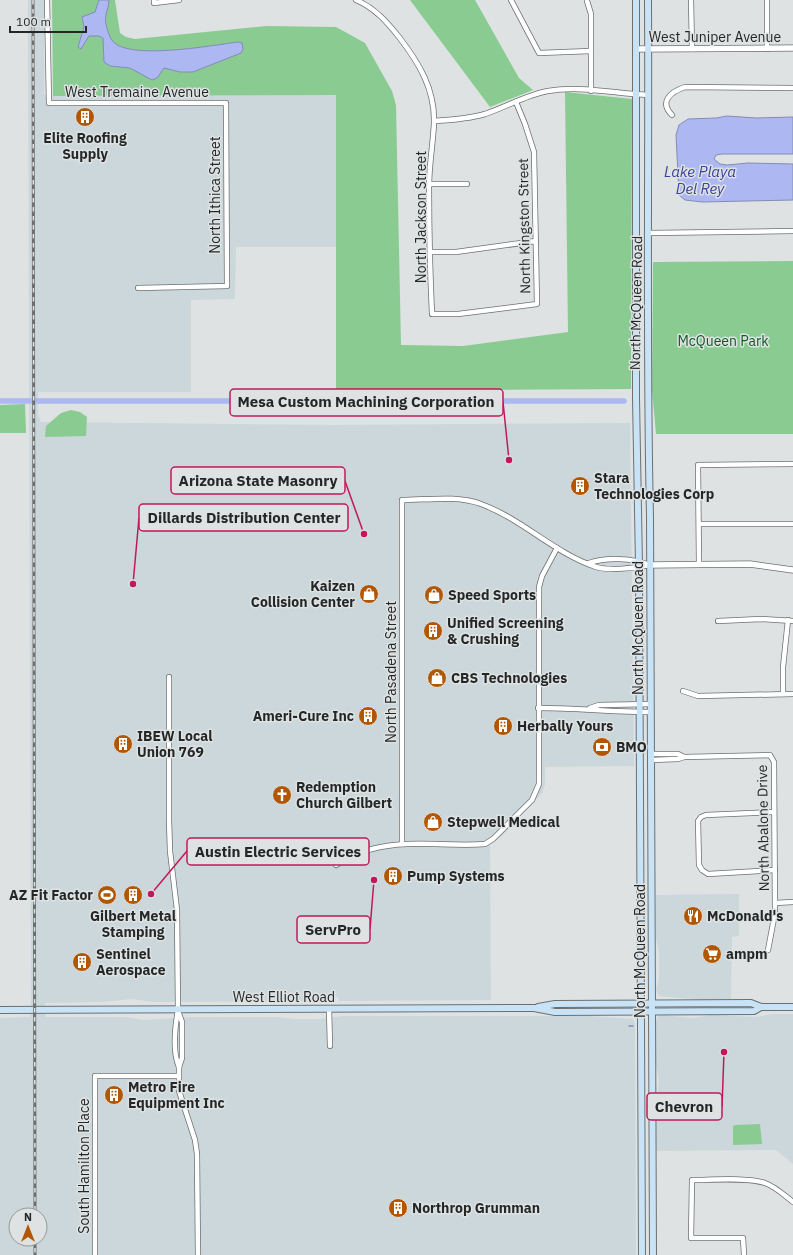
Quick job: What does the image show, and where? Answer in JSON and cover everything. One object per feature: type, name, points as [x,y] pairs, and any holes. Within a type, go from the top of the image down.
[{"type":"main road","name":"North McQueen Road","points":[[636,0],[636,398],[639,560],[642,1255]]},
{"type":"main road","name":"North McQueen Road","points":[[648,0],[649,281],[647,398],[651,704],[653,1255]]},
{"type":"main road","points":[[637,281],[649,281]]},
{"type":"main road","points":[[636,398],[647,398]]},
{"type":"main road","points":[[640,856],[651,856]]},
{"type":"main road","name":"West Elliot Road","points":[[0,1010],[534,1008],[555,1004],[751,1003],[760,1007],[793,1007]]},
{"type":"main road","name":"West Elliot Road","points":[[534,1008],[555,1012],[652,1012],[754,1011],[760,1007]]},
{"type":"main road","points":[[641,1144],[653,1141]]},
{"type":"street","name":"West Tremaine Avenue","points":[[47,0],[49,103],[226,103]]},
{"type":"street","points":[[154,1],[179,0]]},
{"type":"street","name":"North Jackson Street","points":[[356,0],[372,9],[385,20],[417,61],[426,79],[431,96],[434,121],[429,184],[432,314]]},
{"type":"street","points":[[511,0],[539,53],[591,51]]},
{"type":"street","points":[[691,0],[692,49]]},
{"type":"street","points":[[767,0],[767,49]]},
{"type":"street","points":[[587,1],[591,14],[591,91]]},
{"type":"street","name":"West Juniper Avenue","points":[[637,49],[793,48]]},
{"type":"street","points":[[672,115],[667,109],[666,104],[669,97],[676,90],[685,87],[793,88]]},
{"type":"street","points":[[434,121],[456,120],[484,114],[548,91],[591,91],[648,95]]},
{"type":"street","name":"North Kingston Street","points":[[432,314],[458,314],[537,304],[534,152],[516,102]]},
{"type":"street","name":"North Ithica Street","points":[[138,288],[226,286],[226,103]]},
{"type":"street","points":[[429,184],[467,184]]},
{"type":"street","points":[[649,233],[793,231]]},
{"type":"street","points":[[430,252],[456,252],[536,241]]},
{"type":"street","points":[[699,564],[698,465],[793,464]]},
{"type":"street","name":"North Pasadena Street","points":[[402,844],[402,500],[461,500],[480,503],[495,510],[557,548]]},
{"type":"street","points":[[699,524],[793,524]]},
{"type":"street","points":[[336,865],[372,849],[402,844],[485,844],[493,839],[532,800],[539,784],[539,587],[542,576],[557,548],[589,563],[604,568],[639,568],[650,565],[750,564],[793,570]]},
{"type":"street","points":[[589,563],[597,560],[639,560],[650,565]]},
{"type":"street","points":[[718,621],[761,619],[791,621],[782,667],[782,694]]},
{"type":"street","points":[[169,677],[170,851],[177,910],[178,1010],[182,1022],[182,1058],[179,1067],[179,1076],[181,1101],[195,1140],[197,1154],[198,1255]]},
{"type":"street","points":[[683,691],[698,696],[793,694]]},
{"type":"street","points":[[588,708],[599,705],[651,704]]},
{"type":"street","points":[[538,708],[588,708],[606,712],[651,712]]},
{"type":"street","points":[[673,754],[673,760]]},
{"type":"street","points":[[651,757],[673,754],[684,757]]},
{"type":"street","name":"North Abalone Drive","points":[[684,757],[770,755],[774,762],[775,913],[768,950]]},
{"type":"street","points":[[651,757],[673,760],[684,757]]},
{"type":"street","points":[[774,812],[706,815],[701,816],[698,821],[699,865],[702,870],[708,874],[775,870]]},
{"type":"street","points":[[775,902],[793,902]]},
{"type":"street","points":[[330,1009],[330,1046]]},
{"type":"street","name":"South Hamilton Place","points":[[95,1255],[95,1076],[179,1076]]},
{"type":"street","points":[[744,1255],[743,1238],[691,1238],[692,1180],[752,1180],[763,1182],[772,1186],[793,1202]]},
{"type":"shaded area","points":[[28,0],[44,0],[44,95],[336,95],[336,247],[236,247],[235,299],[191,300],[191,392],[38,392],[38,415],[41,422],[333,425],[630,423],[634,766],[545,767],[545,785],[542,793],[503,835],[490,845],[491,1000],[339,1001],[338,997],[322,1001],[153,1002],[132,999],[102,1002],[45,1003],[45,1017],[126,1017],[144,1020],[192,1017],[278,1017],[293,1019],[319,1019],[343,1016],[587,1016],[633,1019],[635,1024],[636,1255],[0,1255],[0,1018],[30,1017]]},
{"type":"shaded area","points":[[739,894],[739,936],[732,937],[731,999],[704,1000],[659,996],[656,990],[659,979],[659,952],[656,937],[656,895]]},
{"type":"shaded area","points":[[772,1014],[793,1014],[793,1164],[776,1150],[656,1151],[656,1108],[659,1081],[656,1066],[656,1022],[658,1017],[661,1015],[694,1018],[711,1015],[756,1017]]},
{"type":"green space","points":[[52,0],[115,0],[120,33],[126,37],[135,39],[267,26],[336,27],[365,43],[392,91],[396,105],[401,345],[463,346],[568,332],[565,92],[632,99],[631,389],[336,391],[336,95],[53,96]]},
{"type":"green space","points":[[410,0],[475,0],[519,78],[533,90],[490,107]]},
{"type":"green space","name":"McQueen Park","points":[[793,261],[793,434],[656,434],[652,389],[653,262]]},
{"type":"green space","points":[[25,404],[26,433],[0,433],[0,405]]},
{"type":"green space","points":[[71,410],[80,412],[87,417],[86,436],[45,437],[46,426],[61,413]]},
{"type":"green space","points":[[760,1124],[762,1144],[733,1145],[733,1126]]},
{"type":"water","points":[[99,0],[109,0],[106,18],[107,27],[111,39],[119,46],[133,50],[150,51],[238,42],[242,43],[243,49],[241,53],[193,72],[180,72],[164,68],[157,78],[152,80],[130,68],[110,66],[104,62],[103,38],[99,36],[89,36],[81,49],[78,47],[84,27],[82,17],[95,12]]},
{"type":"water","name":"Lake Playa Del Rey","points":[[727,116],[756,118],[793,117],[793,154],[722,154],[716,155],[714,159],[720,164],[727,165],[748,163],[793,164],[793,200],[702,202],[685,200],[679,195],[676,135],[679,125],[688,119]]},
{"type":"waterway","points":[[0,401],[31,401]]},
{"type":"waterway","points":[[37,401],[624,401]]},
{"type":"railway","points":[[33,0],[35,1207]]},
{"type":"railway","points":[[35,1247],[35,1255]]},
{"type":"place","name":"Elite Roofing Supply","points":[[85,117]]},
{"type":"place","name":"Mesa Custom Machining Corporation","points":[[509,460]]},
{"type":"place","name":"Stara Technologies Corp","points":[[580,486]]},
{"type":"place","name":"Arizona State Masonry","points":[[364,534]]},
{"type":"place","name":"Dillards Distribution Center","points":[[133,584]]},
{"type":"place","name":"Kaizen Collision Center","points":[[369,594]]},
{"type":"place","name":"Speed Sports","points":[[434,595]]},
{"type":"place","name":"Unified Screening & Crushing","points":[[433,631]]},
{"type":"place","name":"CBS Technologies","points":[[437,678]]},
{"type":"place","name":"Ameri-Cure Inc","points":[[368,716]]},
{"type":"place","name":"Herbally Yours","points":[[503,726]]},
{"type":"place","name":"IBEW Local Union 769","points":[[123,744]]},
{"type":"place","name":"BMO","points":[[602,747]]},
{"type":"place","name":"Redemption Church Gilbert","points":[[282,795]]},
{"type":"place","name":"Stepwell Medical","points":[[433,822]]},
{"type":"place","name":"Pump Systems","points":[[393,876]]},
{"type":"place","name":"ServPro","points":[[374,880]]},
{"type":"place","name":"Austin Electric Services","points":[[151,894]]},
{"type":"place","name":"AZ Fit Factor","points":[[107,895]]},
{"type":"place","name":"Gilbert Metal Stamping","points":[[133,895]]},
{"type":"place","name":"McDonald's","points":[[693,916]]},
{"type":"place","name":"ampm","points":[[712,954]]},
{"type":"place","name":"Sentinel Aerospace","points":[[82,962]]},
{"type":"place","name":"Chevron","points":[[724,1052]]},
{"type":"place","name":"Metro Fire Equipment Inc","points":[[114,1095]]},
{"type":"place","name":"Northrop Grumman","points":[[398,1208]]}]
